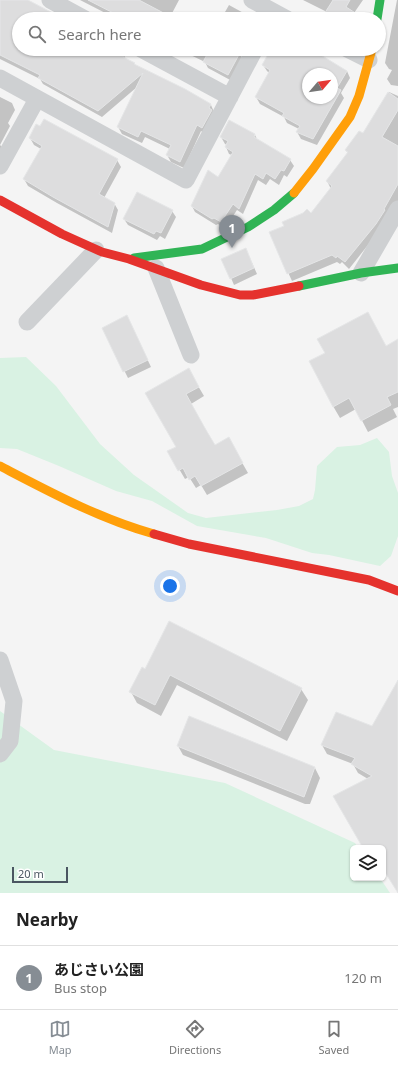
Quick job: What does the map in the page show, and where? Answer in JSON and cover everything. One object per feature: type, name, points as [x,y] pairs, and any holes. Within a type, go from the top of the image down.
[{"type":"street","points":[[50,0],[73,12]]},
{"type":"street","points":[[252,0],[270,12]]},
{"type":"street","points":[[378,12],[380,0]]},
{"type":"street","points":[[154,56],[230,98]]},
{"type":"street","points":[[0,78],[186,180],[251,56]]},
{"type":"street","points":[[130,259],[202,249],[248,227],[274,210],[293,194],[313,169],[350,117],[370,56]]},
{"type":"street","points":[[0,166],[37,99]]},
{"type":"street","points":[[0,200],[62,234],[96,250],[130,259],[201,284],[240,295],[260,294],[361,273],[398,268]]},
{"type":"street","points":[[361,273],[398,209]]},
{"type":"street","points":[[27,322],[96,250]]},
{"type":"street","points":[[156,268],[191,355]]},
{"type":"street","points":[[0,466],[80,507],[136,529],[189,544],[369,580],[398,591]]},
{"type":"street","points":[[0,660],[7,697],[10,741],[0,754]]},
{"type":"green space","points":[[26,357],[56,386],[100,444],[134,475],[188,513],[206,518],[299,506],[313,499],[317,466],[337,447],[360,445],[377,438],[389,452],[392,476],[398,493],[398,536],[391,556],[380,566],[329,555],[312,553],[266,538],[197,526],[152,501],[116,491],[17,449],[0,448],[0,358]]},
{"type":"green space","points":[[0,711],[54,750],[225,783],[355,843],[356,845],[350,845],[350,881],[382,881],[390,893],[0,893]]},
{"type":"building","points":[[0,0],[28,0],[51,12],[12,12],[12,56],[123,56],[135,63],[134,64],[185,89],[211,104],[209,108],[212,110],[202,128],[197,125],[180,162],[166,155],[171,145],[141,131],[138,137],[117,127],[143,73],[98,111],[38,78],[40,75],[0,55]]},
{"type":"building","points":[[88,0],[139,0],[162,12],[111,12]]},
{"type":"building","points":[[333,0],[350,0],[346,7],[354,12],[325,12]]},
{"type":"building","points":[[206,56],[238,56],[228,75],[203,62]]},
{"type":"building","points":[[267,56],[322,56],[347,71],[338,86],[338,68],[302,68],[302,104],[333,104],[313,139],[296,132],[300,126],[282,116],[284,113],[255,97],[270,70],[262,65]]},
{"type":"building","points":[[338,88],[341,90],[338,95]]},
{"type":"building","points":[[388,92],[398,99],[398,110],[382,137],[398,146],[398,184],[384,209],[385,210],[376,224],[345,262],[337,256],[336,258],[332,255],[287,274],[269,232],[284,226],[282,222],[303,213],[307,209],[311,213],[332,186],[326,181],[348,152],[345,150],[359,131],[363,133]]},
{"type":"building","points":[[44,119],[118,159],[99,194],[115,203],[108,227],[23,179],[42,146],[29,138],[36,124],[40,126]]},
{"type":"building","points":[[229,120],[255,134],[254,137],[291,159],[284,171],[281,170],[275,179],[266,173],[263,179],[255,174],[239,209],[233,204],[221,222],[214,218],[212,219],[191,206],[208,170],[218,177],[233,152],[225,147],[228,141],[220,137]]},
{"type":"building","points":[[137,192],[173,210],[161,233],[156,231],[154,234],[123,219]]},
{"type":"building","points":[[246,248],[254,268],[230,279],[221,259]]},
{"type":"building","points":[[368,312],[386,346],[398,339],[398,392],[387,397],[391,405],[361,421],[349,398],[333,407],[309,361],[325,353],[317,339]]},
{"type":"building","points":[[127,315],[148,360],[123,372],[102,328]]},
{"type":"building","points":[[189,368],[199,387],[186,394],[206,430],[215,445],[229,437],[243,463],[201,486],[195,476],[189,480],[183,468],[178,471],[167,451],[176,447],[145,393]]},
{"type":"building","points":[[169,621],[302,688],[280,731],[170,675],[155,705],[129,692],[142,667],[145,669]]},
{"type":"building","points":[[398,680],[398,893],[386,874],[386,845],[361,845],[333,796],[372,776],[351,764],[355,758],[321,745],[336,712],[372,726]]},
{"type":"building","points":[[189,716],[315,767],[304,797],[177,746]]},
{"type":"traffic: fast","points":[[378,12],[380,0]]},
{"type":"traffic: fast","points":[[134,258],[202,249],[248,227],[274,210],[294,193]]},
{"type":"traffic: fast","points":[[299,286],[361,273],[398,268]]},
{"type":"traffic: slow","points":[[294,193],[350,117],[359,96],[370,56]]},
{"type":"traffic: slow","points":[[0,466],[95,513],[154,534]]},
{"type":"traffic: jam","points":[[0,200],[62,234],[102,252],[129,259],[201,285],[240,295],[253,295],[299,286]]},
{"type":"traffic: jam","points":[[154,534],[189,544],[369,580],[398,591]]},
{"type":"place","name":"あじさい公園","points":[[232,248]]}]
